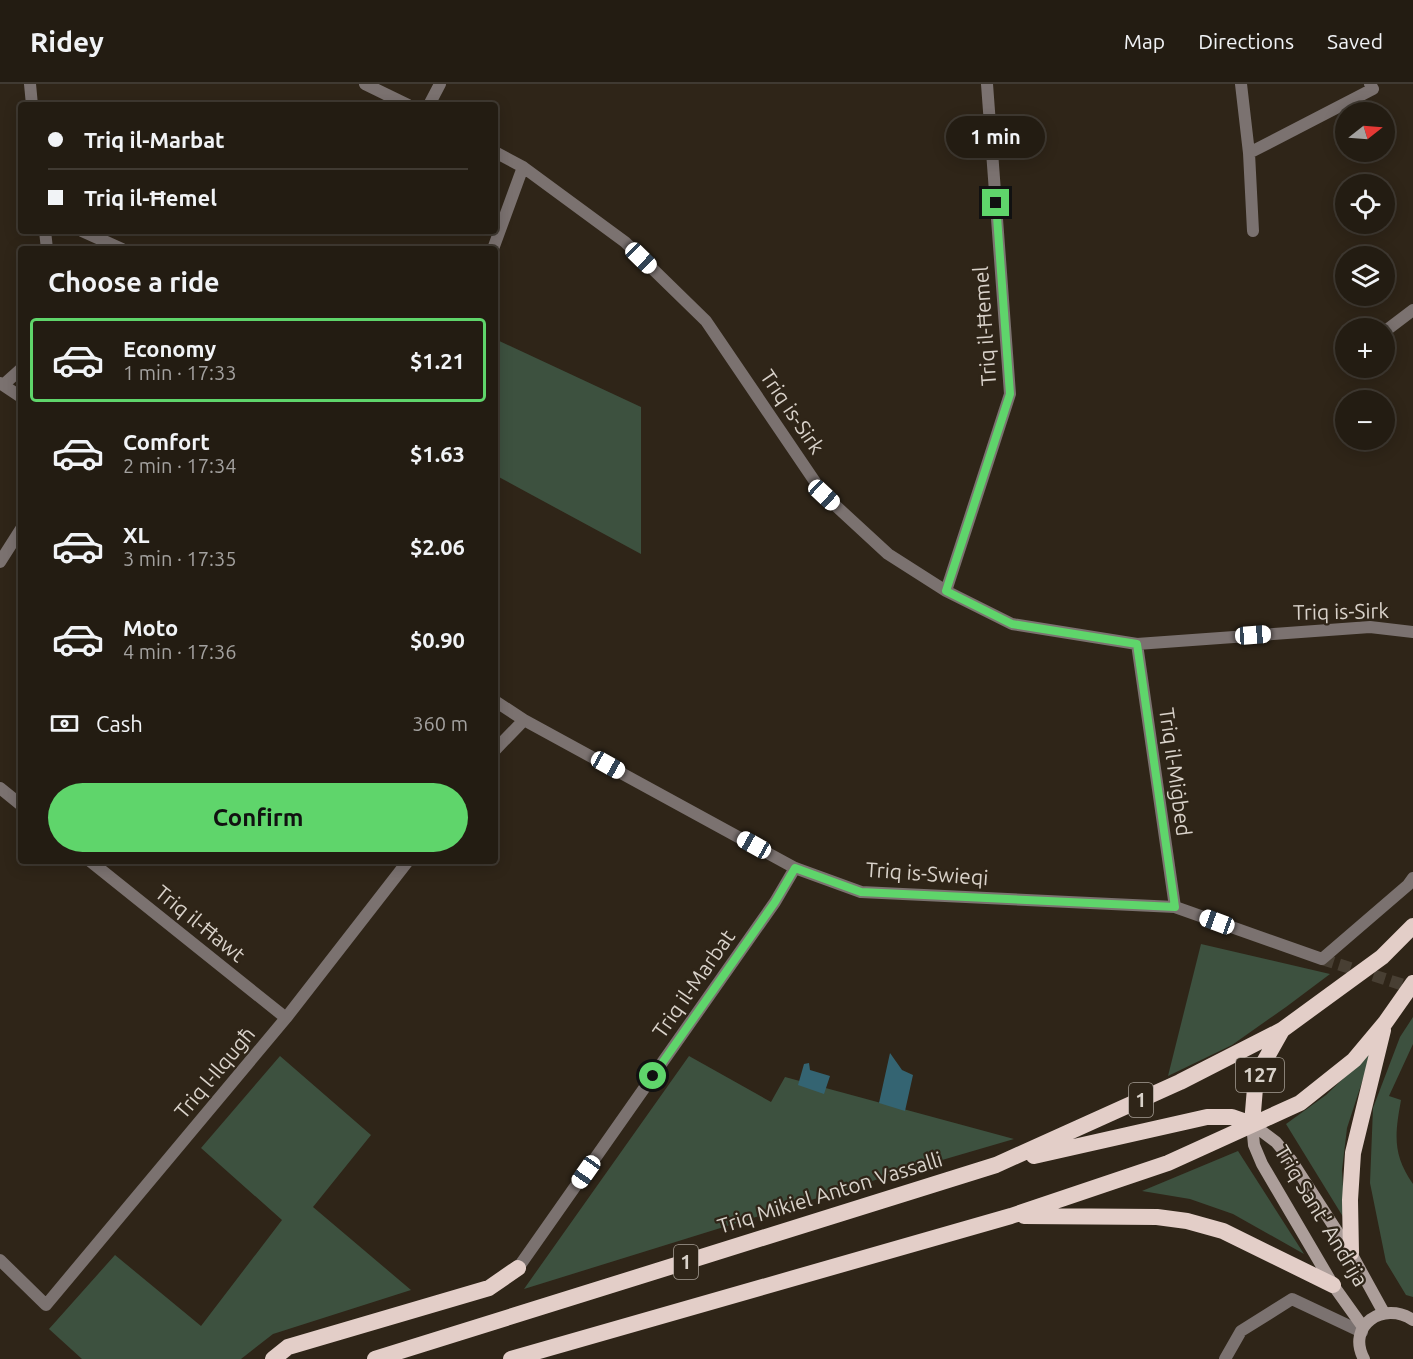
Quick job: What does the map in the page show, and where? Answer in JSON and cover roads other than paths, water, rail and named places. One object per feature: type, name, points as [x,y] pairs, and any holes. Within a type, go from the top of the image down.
[{"type":"highway","name":"1","points":[[1282,1030],[1382,957],[1413,926]]},
{"type":"highway","name":"Triq Sant' Andrija","points":[[1252,1124],[1300,1103],[1354,1060],[1413,983]]},
{"type":"highway","points":[[1351,1253],[1350,1200],[1353,1153],[1384,1023]]},
{"type":"highway","name":"127","points":[[996,1165],[1208,1117],[1232,1117],[1252,1124],[1255,1088],[1263,1064],[1282,1030]]},
{"type":"highway","name":"Triq Mikiel Anton Vassalli","points":[[375,1359],[996,1165],[1180,1082],[1282,1030]]},
{"type":"highway","points":[[1011,1216],[1168,1163],[1252,1124]]},
{"type":"highway","points":[[1011,1216],[1156,1217],[1187,1221],[1223,1231],[1334,1285]]},
{"type":"highway","name":"1","points":[[511,1359],[1011,1216]]},
{"type":"highway","points":[[273,1359],[288,1347],[489,1288],[518,1268]]},
{"type":"main road","name":"Triq Sant' Andrija","points":[[1252,1124],[1276,1142],[1291,1160],[1351,1253],[1384,1313]]},
{"type":"main road","name":"Triq Sant' Andrija","points":[[1252,1124],[1254,1145],[1262,1164],[1363,1329]]},
{"type":"main road","points":[[1364,1359],[1359,1343],[1363,1329],[1374,1317],[1395,1312],[1413,1320]]},
{"type":"street","points":[[30,84],[32,102]]},
{"type":"street","points":[[365,84],[402,102]]},
{"type":"street","points":[[431,102],[440,84]]},
{"type":"street","name":"Triq il-Ħemel","points":[[946,591],[1010,394],[987,84]]},
{"type":"street","points":[[1241,84],[1249,153],[1253,231]]},
{"type":"street","points":[[1249,153],[1373,89],[1370,84]]},
{"type":"street","name":"Triq is-Sirk","points":[[498,154],[523,167],[625,242],[706,321],[824,495],[888,554],[946,591],[1012,624],[1137,644],[1370,627],[1413,632]]},
{"type":"street","points":[[494,246],[523,167]]},
{"type":"street","points":[[89,234],[115,246]]},
{"type":"street","points":[[1395,324],[1413,310]]},
{"type":"street","points":[[18,371],[1,384],[18,395]]},
{"type":"street","points":[[0,562],[18,534]]},
{"type":"street","name":"Triq il-Miġbed","points":[[1137,644],[1175,907]]},
{"type":"street","name":"Triq is-Swieqi","points":[[498,704],[795,868],[861,892],[1175,907],[1322,959],[1408,885],[1413,878]]},
{"type":"street","points":[[498,747],[524,720]]},
{"type":"street","points":[[0,788],[18,803]]},
{"type":"street","name":"Triq il-Ħawt","points":[[94,864],[286,1018]]},
{"type":"street","name":"Triq l-Ilqugħ","points":[[0,1260],[46,1305],[286,1018],[406,864]]},
{"type":"street","name":"Triq il-Marbat","points":[[518,1268],[775,902],[795,868]]},
{"type":"street","points":[[1225,1359],[1241,1330],[1292,1299],[1363,1329]]},
{"type":"water","points":[[890,1053],[902,1070],[913,1075],[905,1111],[879,1103]]},
{"type":"water","points":[[809,1063],[810,1070],[830,1076],[824,1094],[798,1085],[804,1064]]},
{"type":"tunnel","points":[[1322,959],[1413,988]]}]
